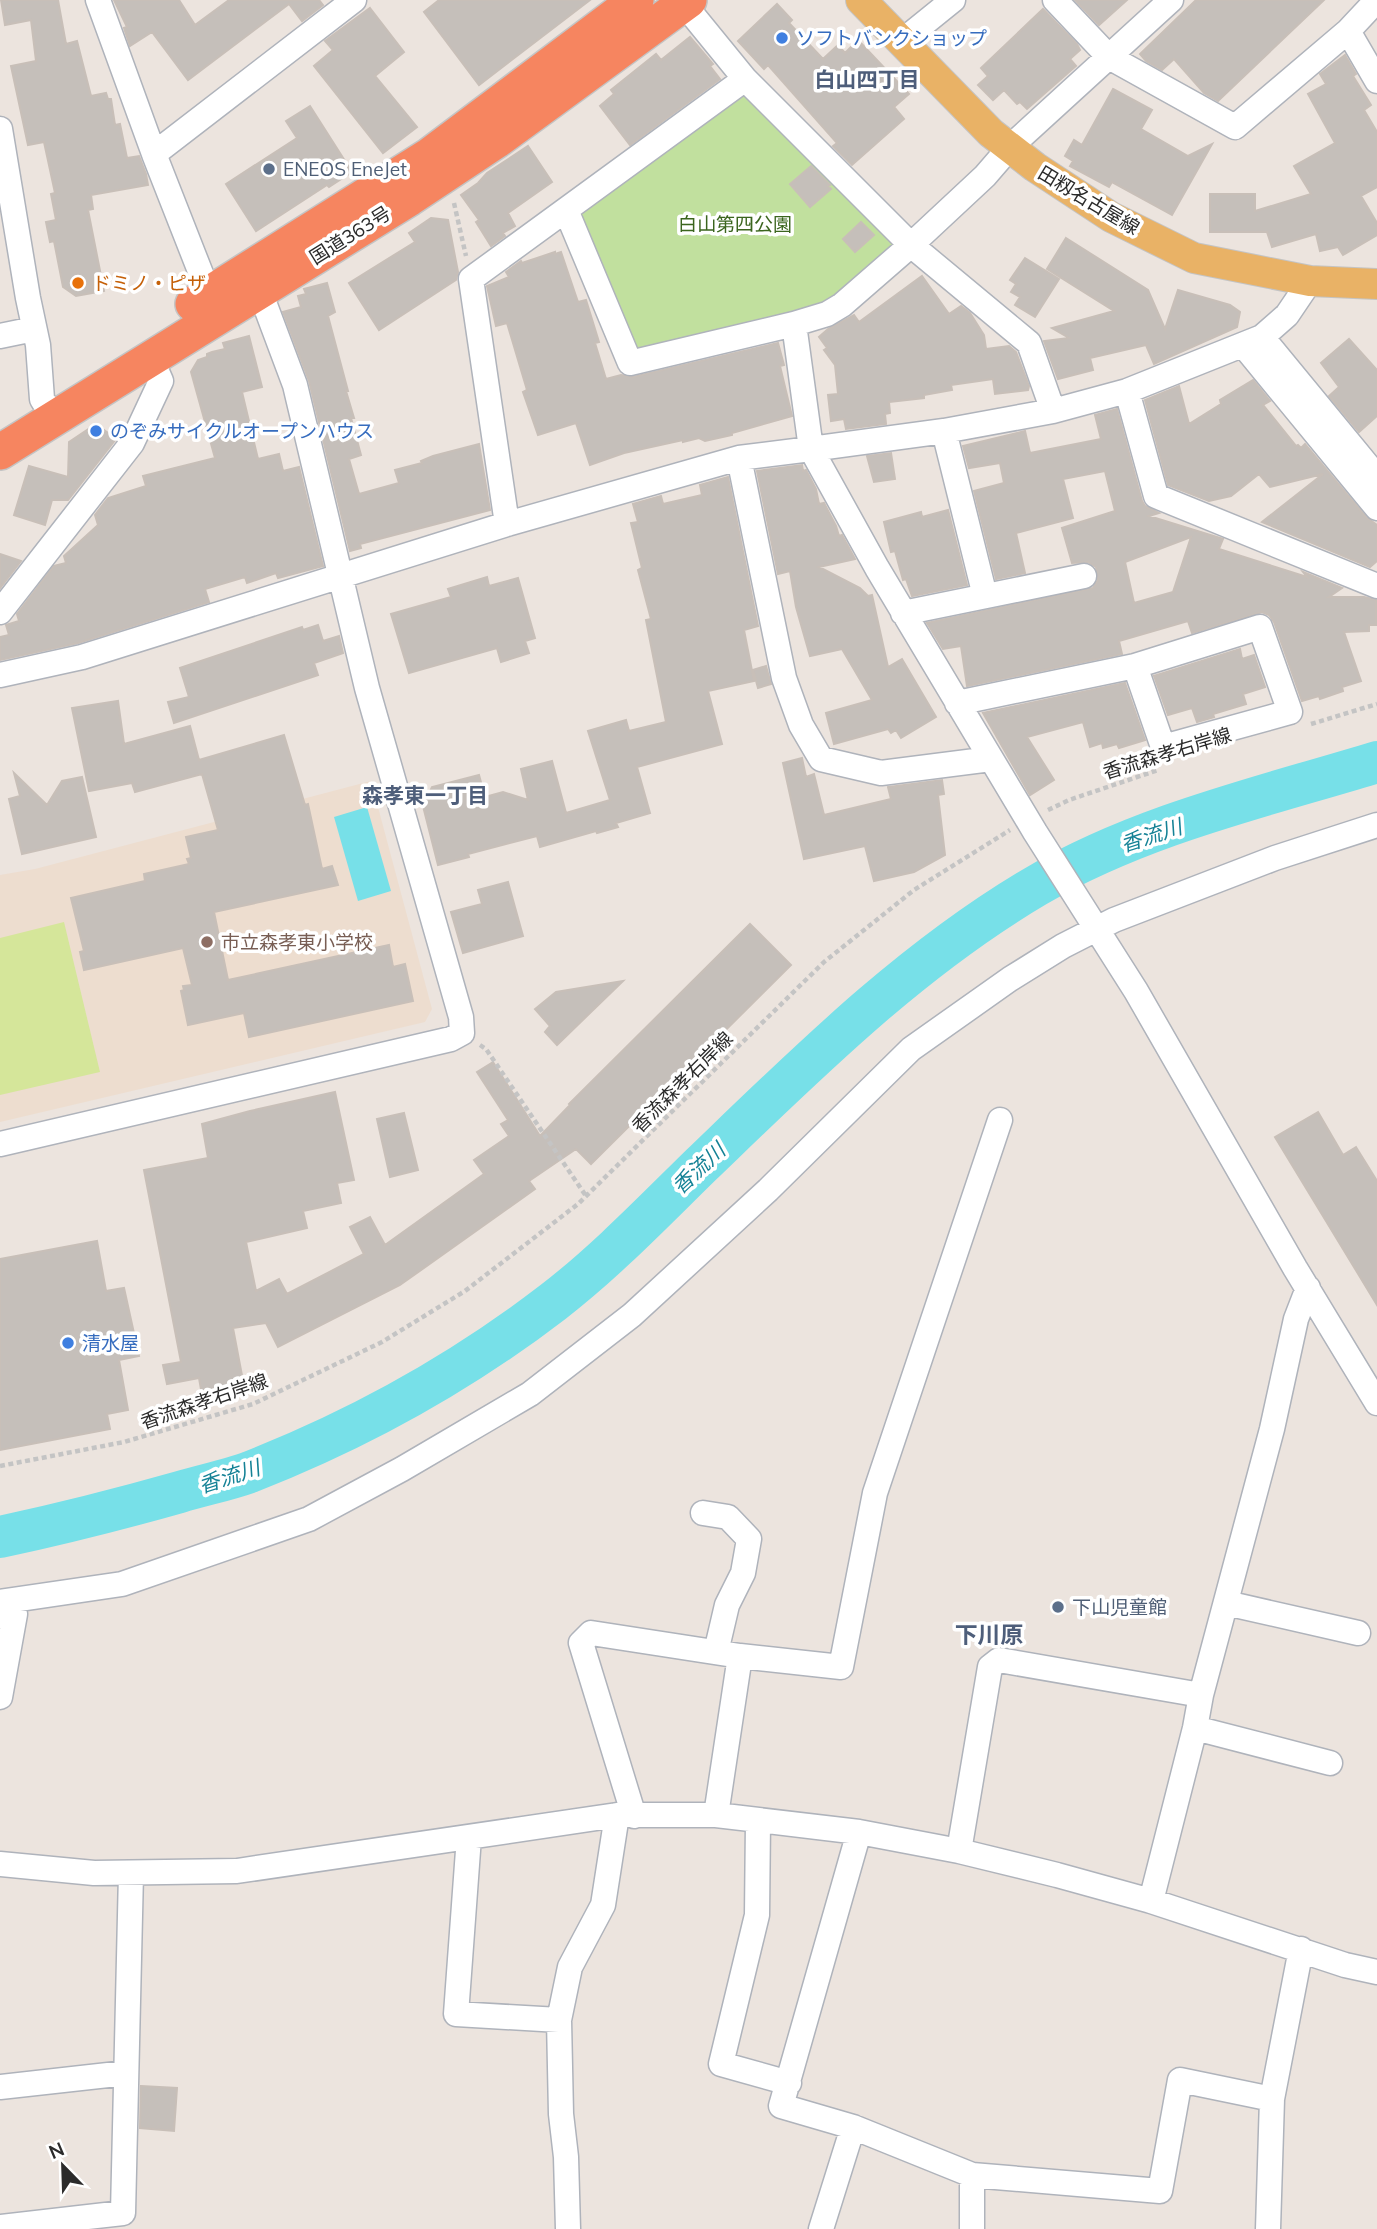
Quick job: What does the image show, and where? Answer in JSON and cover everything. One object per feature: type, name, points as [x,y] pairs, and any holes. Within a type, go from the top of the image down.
[{"type":"highway","name":"国道363号","points":[[0,452],[48,408],[209,294],[430,155],[636,0]]},
{"type":"highway","name":"国道363号","points":[[0,425],[48,408],[151,358],[410,198],[691,7]]},
{"type":"main road","name":"田籾名古屋線","points":[[861,0],[991,133],[1035,167],[1111,217],[1194,258],[1310,281],[1377,284]]},
{"type":"street","points":[[98,0],[209,294]]},
{"type":"street","points":[[154,154],[354,0]]},
{"type":"street","points":[[901,41],[953,0]]},
{"type":"street","points":[[1055,0],[1109,57],[1234,127],[1348,31],[1377,0]]},
{"type":"street","points":[[566,210],[630,363],[827,314],[911,245],[985,176],[1010,147],[1171,0]]},
{"type":"street","points":[[691,7],[745,79],[911,245],[1029,343],[1053,411]]},
{"type":"street","points":[[1348,31],[1377,81]]},
{"type":"street","points":[[507,524],[471,279],[745,79]]},
{"type":"street","points":[[0,129],[6,192],[48,408]]},
{"type":"street","points":[[0,675],[82,657],[507,524],[739,458],[944,431],[1053,411],[1127,391],[1252,341],[1287,315],[1310,281]]},
{"type":"street","points":[[0,1144],[451,1039],[462,1033],[461,1017],[367,688],[295,385],[265,305]]},
{"type":"street","points":[[794,324],[811,449],[903,613],[1031,826],[1136,991],[1377,1403]]},
{"type":"street","points":[[0,336],[34,329]]},
{"type":"street","points":[[1252,341],[1377,477]]},
{"type":"street","points":[[1252,341],[1377,508]]},
{"type":"street","points":[[0,612],[132,443],[161,381],[151,358]]},
{"type":"street","points":[[1127,391],[1156,496],[1377,586]]},
{"type":"street","points":[[944,431],[985,596]]},
{"type":"street","points":[[739,458],[784,678],[801,725],[821,759],[881,774],[991,759]]},
{"type":"street","points":[[903,613],[1084,576]]},
{"type":"street","points":[[957,703],[1135,666],[1261,627],[1290,712],[1163,747],[1135,666]]},
{"type":"street","points":[[0,1602],[122,1584],[309,1519],[402,1469],[530,1394],[632,1315],[768,1190],[911,1049],[1010,979],[1095,925],[1275,858],[1377,825]]},
{"type":"street","points":[[568,2229],[559,2021],[569,1968],[603,1905],[626,1815],[581,1643],[591,1633],[728,1654],[841,1667],[874,1493],[1000,1120]]},
{"type":"street","points":[[1151,1901],[1201,1695],[1272,1429],[1296,1319],[1308,1288]]},
{"type":"street","points":[[703,1513],[728,1517],[749,1539],[743,1573],[727,1605],[728,1654],[716,1815]]},
{"type":"street","points":[[1226,1603],[1357,1633]]},
{"type":"street","points":[[0,1616],[15,1614],[0,1697]]},
{"type":"street","points":[[959,1851],[990,1667],[999,1660],[1201,1695]]},
{"type":"street","points":[[1195,1728],[1330,1763]]},
{"type":"street","points":[[0,1864],[94,1873],[237,1871],[368,1850],[626,1815],[716,1815],[859,1832],[959,1851],[1151,1901],[1345,1965],[1377,1972]]},
{"type":"street","points":[[758,1821],[757,1915],[721,2064],[789,2083]]},
{"type":"street","points":[[859,1832],[781,2106],[853,2127],[972,2175],[1160,2191],[1180,2080],[1272,2099]]},
{"type":"street","points":[[469,1837],[456,2014],[559,2021]]},
{"type":"street","points":[[0,2227],[122,2213],[131,1873]]},
{"type":"street","points":[[1268,2229],[1272,2099],[1301,1950]]},
{"type":"street","points":[[0,2087],[126,2073]]},
{"type":"street","points":[[821,2229],[853,2127]]},
{"type":"street","points":[[972,2175],[972,2229]]},
{"type":"path","points":[[454,201],[471,279]]},
{"type":"path","points":[[1310,724],[1377,704]]},
{"type":"path","name":"香流森孝右岸線","points":[[0,1466],[124,1442],[253,1404],[382,1342],[466,1291],[586,1196],[824,962],[914,890],[1031,826],[1069,800],[1170,767]]},
{"type":"path","points":[[462,1033],[486,1049],[586,1196]]},
{"type":"shaded area","name":"市立森孝東小学校","points":[[371,781],[432,1009],[425,1022],[0,1122],[0,875],[35,869]]},
{"type":"green space","name":"白山第四公園","points":[[746,80],[909,245],[851,295],[630,363],[566,211]]},
{"type":"green space","points":[[64,922],[100,1072],[0,1095],[0,938]]},
{"type":"water","points":[[367,807],[391,891],[358,901],[334,817]]},
{"type":"building","points":[[1,0],[58,0],[66,44],[77,41],[91,96],[106,93],[108,99],[111,99],[115,125],[120,124],[127,158],[139,156],[146,174],[148,185],[91,195],[93,209],[88,210],[104,291],[76,296],[63,287],[54,241],[50,242],[46,222],[56,220],[51,194],[55,193],[44,142],[28,145],[11,66],[36,61],[31,20],[5,25]]},
{"type":"building","points":[[114,0],[179,0],[195,25],[229,0],[319,0],[323,5],[302,21],[289,4],[188,80],[152,32],[130,46],[124,28],[127,27]]},
{"type":"building","points":[[439,0],[590,0],[479,85],[424,12]]},
{"type":"building","points":[[1075,0],[1127,0],[1099,25]]},
{"type":"building","points":[[1196,0],[1324,0],[1218,101],[1204,93],[1174,59],[1162,70],[1146,61],[1140,54]]},
{"type":"building","points":[[777,4],[792,20],[789,23],[823,59],[838,45],[845,53],[858,40],[909,94],[894,107],[904,119],[852,165],[833,146],[837,143],[768,65],[764,69],[738,41]]},
{"type":"building","points":[[370,8],[404,52],[375,76],[417,127],[383,153],[314,66],[333,50],[325,41]]},
{"type":"building","points":[[1043,9],[1077,44],[1080,50],[1070,59],[1076,66],[1027,109],[1020,102],[1017,104],[1004,90],[993,100],[978,85],[988,76],[981,68]]},
{"type":"building","points":[[690,37],[713,64],[710,66],[720,79],[630,145],[600,106],[614,94],[611,90],[656,54],[661,60]]},
{"type":"building","points":[[1345,55],[1356,74],[1353,76],[1371,105],[1364,110],[1377,132],[1377,187],[1361,196],[1377,223],[1377,235],[1343,255],[1338,247],[1320,251],[1316,234],[1272,247],[1267,232],[1210,232],[1210,194],[1255,194],[1255,211],[1311,194],[1294,166],[1335,143],[1308,94],[1326,84],[1320,74]]},
{"type":"building","points":[[1113,89],[1152,110],[1141,129],[1188,156],[1212,144],[1172,215],[1112,182],[1109,187],[1070,166],[1073,161],[1065,156],[1074,140],[1082,145]]},
{"type":"building","points":[[310,106],[352,172],[256,231],[226,184],[297,138],[286,121]]},
{"type":"building","points":[[528,146],[552,182],[508,213],[515,226],[503,233],[505,236],[491,246],[476,222],[479,220],[461,195],[487,173]]},
{"type":"building","points":[[811,166],[831,189],[810,207],[790,184]]},
{"type":"building","points":[[431,218],[448,220],[458,272],[456,280],[379,330],[349,283],[415,242],[409,233]]},
{"type":"building","points":[[861,222],[874,235],[855,252],[843,239]]},
{"type":"building","points":[[1066,238],[1148,290],[1165,329],[1178,290],[1230,305],[1240,312],[1237,327],[1154,364],[1146,345],[1090,358],[1093,370],[1058,379],[1044,341],[1069,338],[1052,328],[1114,311],[1047,269]]},
{"type":"building","points":[[561,252],[578,302],[586,300],[599,342],[595,343],[606,379],[621,375],[633,377],[778,343],[784,365],[780,366],[792,416],[732,435],[705,441],[699,438],[683,440],[624,453],[590,465],[576,423],[538,435],[523,392],[527,390],[507,323],[496,326],[487,286],[509,277],[506,272],[521,261],[522,263]]},
{"type":"building","points":[[1025,258],[1059,279],[1035,317],[1015,305],[1020,297],[1011,292],[1016,284],[1010,280]]},
{"type":"building","points":[[922,276],[949,314],[961,306],[970,313],[984,335],[986,349],[1009,346],[1016,352],[1029,386],[1028,390],[995,394],[993,379],[951,385],[952,390],[924,395],[924,398],[889,402],[890,413],[885,414],[886,424],[846,429],[844,419],[831,421],[828,395],[838,394],[835,365],[824,350],[827,348],[819,337],[854,315],[859,322]]},
{"type":"building","points":[[327,283],[335,312],[328,316],[348,391],[354,418],[351,418],[361,455],[349,459],[359,494],[399,483],[395,470],[422,463],[421,461],[433,456],[479,444],[490,510],[360,544],[361,548],[350,551],[309,381],[283,312],[301,307],[298,296],[306,294],[304,289]]},
{"type":"building","points":[[249,336],[262,387],[242,392],[258,459],[279,454],[283,471],[299,467],[323,566],[278,578],[276,573],[247,583],[245,577],[205,589],[209,602],[78,643],[0,660],[0,637],[9,635],[6,625],[19,621],[17,614],[54,566],[66,563],[64,556],[98,525],[95,515],[108,498],[146,486],[143,476],[215,458],[191,372],[198,360],[207,357],[207,354],[225,349],[223,343]]},
{"type":"building","points":[[1349,339],[1377,370],[1377,416],[1359,432],[1329,396],[1339,387],[1321,363]]},
{"type":"building","points":[[1253,380],[1270,401],[1263,405],[1296,446],[1301,448],[1305,444],[1366,517],[1377,525],[1377,561],[1370,567],[1262,522],[1323,474],[1270,487],[1259,474],[1231,496],[1209,501],[1168,485],[1145,400],[1179,386],[1189,424],[1221,404],[1220,400]]},
{"type":"building","points":[[1117,409],[1142,501],[1145,506],[1159,513],[1149,516],[1223,539],[1219,549],[1307,577],[1303,572],[1342,588],[1329,597],[1364,597],[1376,600],[1376,625],[1369,625],[1369,631],[1344,632],[1361,681],[1342,687],[1343,691],[1320,699],[1319,696],[1302,701],[1274,622],[1269,615],[1262,612],[1192,633],[1188,621],[1119,641],[1122,654],[967,686],[961,646],[943,649],[927,623],[1093,588],[1098,580],[1096,567],[1088,562],[1072,563],[1062,528],[1115,511],[1105,471],[1063,479],[1073,518],[1016,533],[1025,573],[996,579],[974,491],[1004,483],[1000,463],[969,468],[963,446],[1025,431],[1030,453],[1101,439],[1095,415]],"holes":[[[1191,537],[1173,592],[1134,603],[1125,562]]]},
{"type":"building","points":[[96,424],[116,439],[68,500],[52,500],[45,525],[14,515],[29,466],[68,477],[69,442]]},
{"type":"building","points":[[891,453],[895,479],[874,482],[867,456]]},
{"type":"building","points":[[802,465],[803,471],[806,470],[816,489],[819,504],[824,503],[839,536],[842,535],[855,559],[819,567],[860,588],[868,596],[872,595],[888,667],[902,659],[936,717],[901,738],[896,730],[891,733],[888,729],[834,744],[826,713],[872,700],[842,649],[810,656],[796,607],[790,571],[778,574],[757,471]]},
{"type":"building","points":[[728,477],[758,626],[744,630],[754,681],[708,691],[722,744],[637,767],[650,813],[616,823],[618,827],[540,847],[537,836],[468,854],[469,857],[438,865],[423,806],[432,787],[479,775],[485,797],[503,792],[528,800],[521,769],[552,761],[566,813],[610,800],[588,731],[626,720],[629,731],[666,722],[646,620],[651,619],[638,570],[642,568],[631,523],[638,522],[633,504],[661,496],[663,504],[702,495],[700,485]]},
{"type":"building","points":[[948,510],[967,585],[912,596],[906,579],[903,580],[895,551],[891,552],[884,522],[921,512],[922,517]]},
{"type":"building","points":[[0,554],[21,561],[0,588]]},
{"type":"building","points":[[487,577],[489,586],[518,578],[535,638],[525,641],[529,653],[501,662],[497,648],[409,673],[391,614],[451,597],[448,589]]},
{"type":"building","points":[[318,625],[323,641],[339,636],[343,653],[314,663],[318,675],[174,723],[168,702],[189,697],[180,668],[302,627],[303,630]]},
{"type":"building","points":[[1240,649],[1242,659],[1254,655],[1265,687],[1243,694],[1246,704],[1197,722],[1192,708],[1168,715],[1154,676]]},
{"type":"building","points":[[766,666],[771,684],[758,688],[753,670]]},
{"type":"building","points":[[1125,683],[1145,740],[1119,748],[1117,744],[1103,748],[1102,743],[1090,747],[1083,722],[1027,737],[1054,780],[1030,795],[983,713]]},
{"type":"building","points":[[118,701],[124,744],[190,726],[199,760],[284,735],[305,805],[308,804],[322,869],[332,866],[338,885],[214,912],[228,980],[389,945],[393,967],[405,964],[413,1001],[249,1037],[244,1013],[188,1025],[181,991],[184,990],[183,986],[192,985],[183,948],[84,970],[80,952],[84,951],[71,898],[145,881],[144,874],[189,864],[187,859],[191,858],[186,837],[218,830],[202,774],[135,792],[132,783],[89,791],[72,708]]},
{"type":"building","points":[[802,758],[806,777],[814,774],[824,815],[891,799],[888,787],[942,780],[944,794],[938,795],[945,855],[914,872],[874,881],[865,846],[804,859],[783,763]]},
{"type":"building","points":[[14,773],[47,805],[62,781],[82,777],[96,837],[22,854],[9,799],[20,796]]},
{"type":"building","points":[[508,882],[523,936],[463,953],[451,912],[482,904],[478,890]]},
{"type":"building","points":[[750,924],[791,965],[591,1164],[576,1149],[529,1181],[535,1189],[400,1285],[278,1347],[266,1323],[233,1328],[244,1386],[202,1395],[199,1378],[167,1384],[163,1365],[181,1362],[144,1170],[208,1158],[202,1124],[335,1092],[354,1180],[337,1183],[341,1203],[303,1211],[307,1228],[246,1242],[256,1291],[279,1279],[287,1294],[364,1254],[350,1227],[370,1217],[385,1245],[484,1174],[474,1160],[509,1136],[501,1124],[508,1120],[477,1072],[493,1062],[540,1136]]},
{"type":"building","points":[[623,981],[557,1045],[545,1032],[550,1026],[535,1009],[556,992]]},
{"type":"building","points":[[1318,1112],[1343,1155],[1356,1147],[1377,1181],[1377,1305],[1275,1137]]},
{"type":"building","points":[[404,1113],[418,1170],[390,1177],[377,1119]]},
{"type":"building","name":"清水屋","points":[[97,1241],[106,1291],[124,1288],[139,1356],[119,1360],[128,1410],[107,1414],[110,1429],[0,1450],[0,1259]]},
{"type":"building","points":[[141,2086],[177,2088],[174,2131],[140,2128]]},
{"type":"waterway","name":"香流川","points":[[0,1537],[242,1475],[330,1438],[408,1398],[518,1328],[573,1286],[629,1236],[819,1052],[902,980],[990,915],[1076,865],[1159,829],[1377,762]]},
{"type":"place","name":"ソフトバンクショップ","points":[[782,38]]},
{"type":"place","name":"ENEOS EneJet","points":[[269,169]]},
{"type":"place","name":"ドミノ・ピザ","points":[[78,283]]},
{"type":"place","name":"のぞみサイクルオープンハウス","points":[[96,431]]},
{"type":"place","name":"市立森孝東小学校","points":[[207,942]]},
{"type":"place","name":"清水屋","points":[[68,1343]]},
{"type":"place","name":"下山児童館","points":[[1058,1607]]},
{"type":"district","name":"白山四丁目","points":[[867,79]]},
{"type":"district","name":"森孝東一丁目","points":[[425,795]]},
{"type":"district","name":"下川原","points":[[989,1634]]}]
